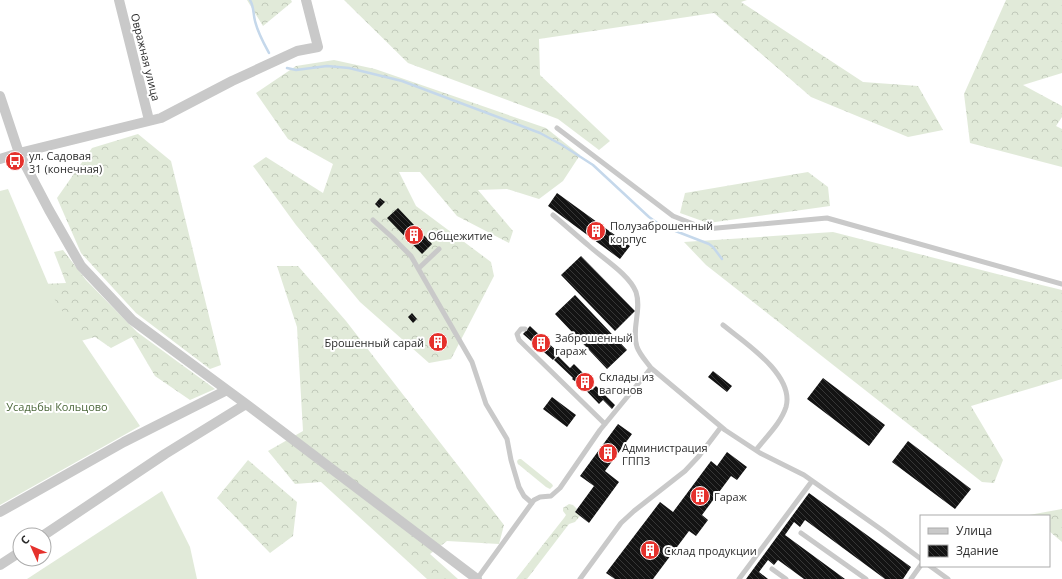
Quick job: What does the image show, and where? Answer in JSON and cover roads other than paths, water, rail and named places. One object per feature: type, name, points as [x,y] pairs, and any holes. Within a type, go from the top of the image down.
[{"type":"street","name":"Овражная улица","points":[[120,0],[149,120]]},
{"type":"street","points":[[0,159],[160,118],[232,81],[297,51],[318,47],[306,0]]},
{"type":"street","points":[[0,96],[19,153],[81,266],[132,320],[246,404],[477,579]]},
{"type":"street","points":[[0,512],[124,442],[227,390]]},
{"type":"street","points":[[52,531],[165,454],[246,404]]},
{"type":"street","points":[[0,565],[12,557]]},
{"type":"lane","points":[[557,128],[673,216],[706,229],[827,218],[1062,284]]},
{"type":"lane","points":[[553,215],[614,267],[631,285],[635,292],[638,310],[635,333],[636,341],[640,354],[651,368],[721,427],[756,450],[791,468],[812,481],[920,558]]},
{"type":"lane","points":[[373,220],[411,256],[472,362],[486,404],[507,439],[511,460],[519,487],[524,496],[532,503]]},
{"type":"lane","points":[[418,268],[439,249]]},
{"type":"lane","points":[[723,325],[758,353],[777,373],[786,389],[787,398],[784,412],[756,450]]},
{"type":"lane","points":[[525,329],[520,329],[517,334],[519,340],[605,424]]},
{"type":"lane","points":[[477,579],[532,503],[540,497],[551,496],[560,488],[605,424],[651,368]]},
{"type":"lane","points":[[580,579],[621,523],[685,471],[699,456],[721,427]]},
{"type":"lane","points":[[739,579],[812,481]]},
{"type":"lane","points":[[801,532],[866,579]]},
{"type":"lane","points":[[911,579],[920,566]]},
{"type":"lane","points":[[931,567],[948,579]]},
{"type":"lane","points":[[772,568],[786,579]]},
{"type":"waterway","points":[[250,0],[258,30],[269,53]]},
{"type":"waterway","points":[[287,68],[296,70],[327,66],[349,68],[402,81],[540,133],[593,165],[649,217],[660,225],[709,244],[722,259]]},
{"type":"place","name":"ул. Садовая 31 (конечная)","points":[[15,161]]},
{"type":"place","name":"Полузаброшенный корпус","points":[[596,231]]},
{"type":"place","name":"Общежитие","points":[[414,235]]},
{"type":"place","name":"Брошенный сарай","points":[[438,342]]},
{"type":"place","name":"Заброшенный гараж","points":[[541,343]]},
{"type":"place","name":"Склады из вагонов","points":[[585,382]]},
{"type":"place","name":"Администрация ГППЗ","points":[[608,453]]},
{"type":"place","name":"Гараж","points":[[700,496]]},
{"type":"place","name":"Склад продукции","points":[[650,550]]},
{"type":"park label","name":"Усадьбы Кольцово","points":[[57,406]]}]
